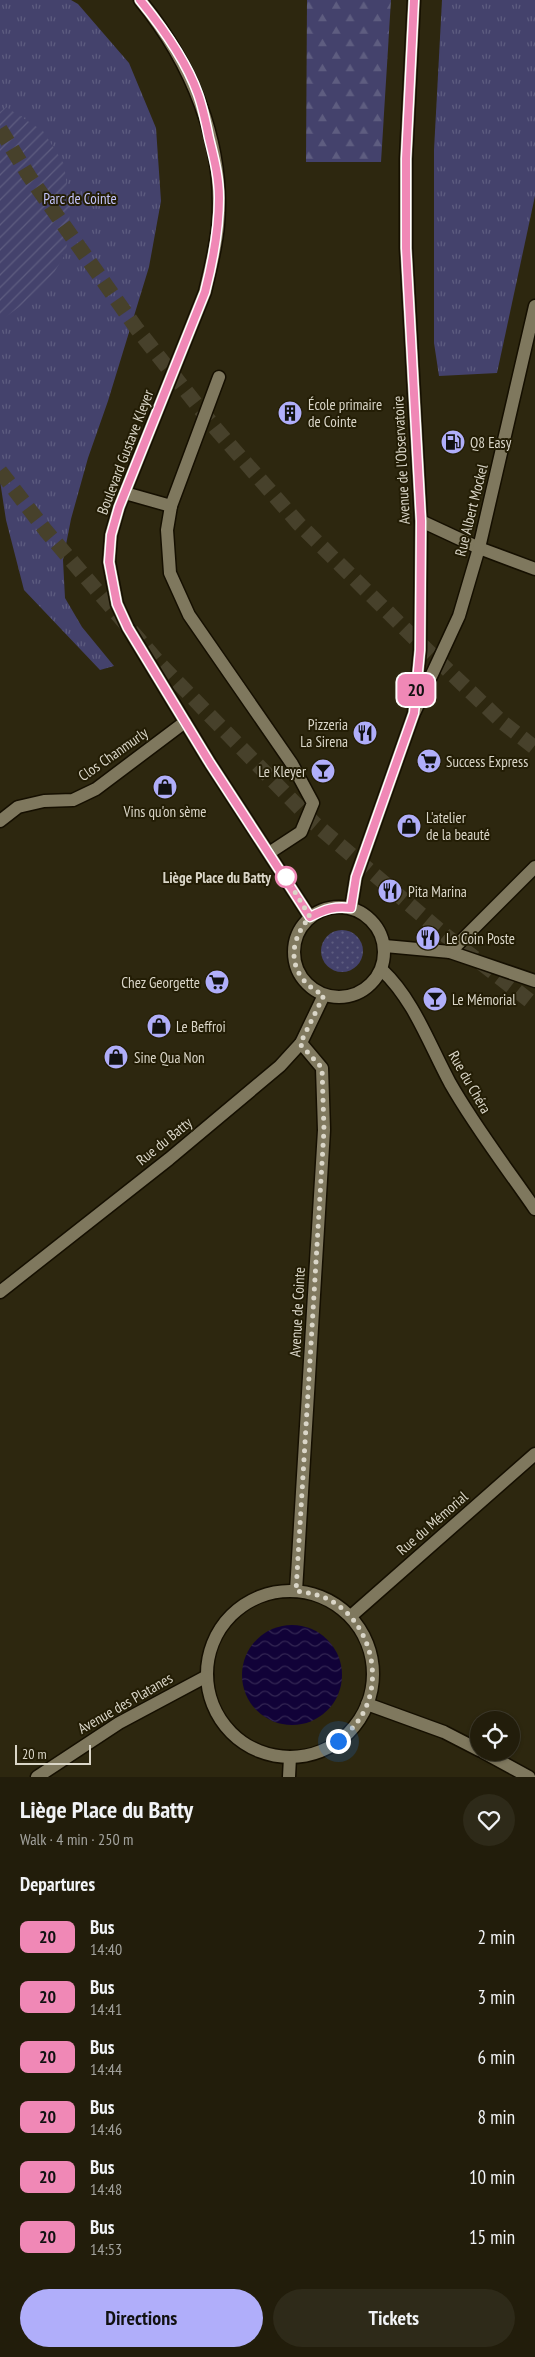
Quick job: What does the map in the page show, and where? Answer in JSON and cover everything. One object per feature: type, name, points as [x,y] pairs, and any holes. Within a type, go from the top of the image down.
[{"type":"street","name":"Boulevard Gustave Kleyer","points":[[140,0],[158,21],[198,93],[217,167],[219,196],[216,244],[205,292],[125,493],[111,535],[109,562],[112,587],[128,628],[185,722],[310,917]]},
{"type":"street","name":"Avenue de l'Observatoire","points":[[351,908],[356,877],[414,713],[420,650],[421,521],[406,248],[406,159],[414,0]]},
{"type":"street","name":"Rue Albert Mockel","points":[[414,713],[459,616],[479,548],[535,306]]},
{"type":"street","points":[[219,377],[171,506],[167,530],[170,573],[189,615],[292,764],[314,803],[301,832],[269,853]]},
{"type":"street","points":[[125,493],[171,506]]},
{"type":"street","points":[[421,521],[479,548],[535,569]]},
{"type":"street","name":"Clos Chanmurly","points":[[0,821],[18,807],[44,801],[73,800],[96,788],[185,722]]},
{"type":"street","points":[[450,952],[535,867]]},
{"type":"street","points":[[337,907],[351,908],[364,914],[376,925],[385,946],[382,970],[373,983],[361,993],[346,997],[324,995],[304,982],[297,969],[294,955],[295,941],[301,928],[310,917],[323,910],[337,907]]},
{"type":"street","points":[[385,946],[450,952],[535,981]]},
{"type":"street","name":"Rue du Chéra","points":[[382,970],[398,985],[450,1083],[475,1124],[535,1209]]},
{"type":"street","name":"Rue du Batty","points":[[0,1292],[169,1159],[280,1066],[300,1044],[324,995]]},
{"type":"street","name":"Avenue de Cointe","points":[[296,1591],[324,1130],[322,1068],[300,1044]]},
{"type":"street","name":"Rue du Mémorial","points":[[351,1616],[535,1454]]},
{"type":"street","points":[[280,1591],[296,1591],[312,1593],[332,1602],[351,1616],[363,1635],[371,1657],[373,1681],[367,1704],[356,1725],[338,1741],[316,1753],[290,1757],[265,1753],[242,1742],[223,1724],[212,1701],[207,1676],[210,1650],[221,1627],[238,1609],[261,1596],[280,1591]]},
{"type":"street","name":"Avenue des Platanes","points":[[37,1777],[119,1722],[207,1676]]},
{"type":"street","points":[[367,1704],[444,1732],[470,1745]]},
{"type":"street","points":[[289,1777],[290,1757]]},
{"type":"street","points":[[500,1761],[529,1777]]},
{"type":"green space","name":"Parc de Cointe","points":[[0,0],[71,0],[78,4],[129,63],[156,128],[161,201],[149,267],[108,401],[88,458],[71,519],[63,560],[65,598],[82,627],[114,666],[100,670],[24,590],[6,520],[0,481]]},
{"type":"green space","points":[[307,0],[391,0],[381,162],[306,162]]},
{"type":"green space","points":[[442,0],[535,0],[535,196],[497,373],[439,376],[434,343],[434,150]]},
{"type":"green space","points":[[6,107],[43,131],[64,164],[70,210],[66,253],[44,289],[0,321],[0,112]]},
{"type":"green space","points":[[342,930],[357,936],[363,951],[357,966],[342,972],[327,966],[321,951],[327,936]]},
{"type":"water","points":[[292,1625],[311,1629],[327,1640],[338,1656],[342,1675],[338,1694],[327,1710],[311,1721],[292,1725],[273,1721],[257,1710],[246,1694],[242,1675],[246,1656],[257,1640],[273,1629]]},
{"type":"tunnel","points":[[0,129],[29,176],[137,329],[216,429],[299,524],[502,722],[535,748]]},
{"type":"tunnel","points":[[0,471],[46,531],[160,664],[314,823],[445,935],[535,1005]]},
{"type":"bus line","name":"20","points":[[140,0],[158,21],[198,93],[217,167],[218,224],[213,260],[205,292],[119,507],[111,535],[109,562],[112,587],[117,604],[136,642],[210,763],[304,904],[310,917],[323,910],[337,907],[351,908],[356,877],[385,800],[414,713],[420,650],[421,521],[406,248],[406,159],[414,0]]},
{"type":"place","name":"École primaire de Cointe","points":[[290,413]]},
{"type":"place","name":"Q8 Easy","points":[[453,442]]},
{"type":"place","name":"Pizzeria La Sirena","points":[[365,733]]},
{"type":"place","name":"Success Express","points":[[429,761]]},
{"type":"place","name":"Le Kleyer","points":[[323,771]]},
{"type":"place","name":"Vins qu'on sème","points":[[165,787]]},
{"type":"place","name":"L'atelier de la beauté","points":[[409,826]]},
{"type":"place","name":"Liège Place du Batty","points":[[286,877]]},
{"type":"place","name":"Pita Marina","points":[[390,891]]},
{"type":"place","name":"Le Coin Poste","points":[[428,938]]},
{"type":"place","name":"Chez Georgette","points":[[217,982]]},
{"type":"place","name":"Le Mémorial","points":[[435,999]]},
{"type":"place","name":"Le Beffroi","points":[[159,1026]]},
{"type":"place","name":"Sine Qua Non","points":[[116,1057]]},
{"type":"route","points":[[286,877],[304,904],[310,917],[301,928],[295,941],[294,955],[297,969],[304,982],[324,995],[300,1044],[322,1068],[324,1130],[296,1591],[312,1593],[332,1602],[351,1616],[363,1635],[371,1657],[373,1681],[367,1704],[356,1725],[338,1741]]}]
